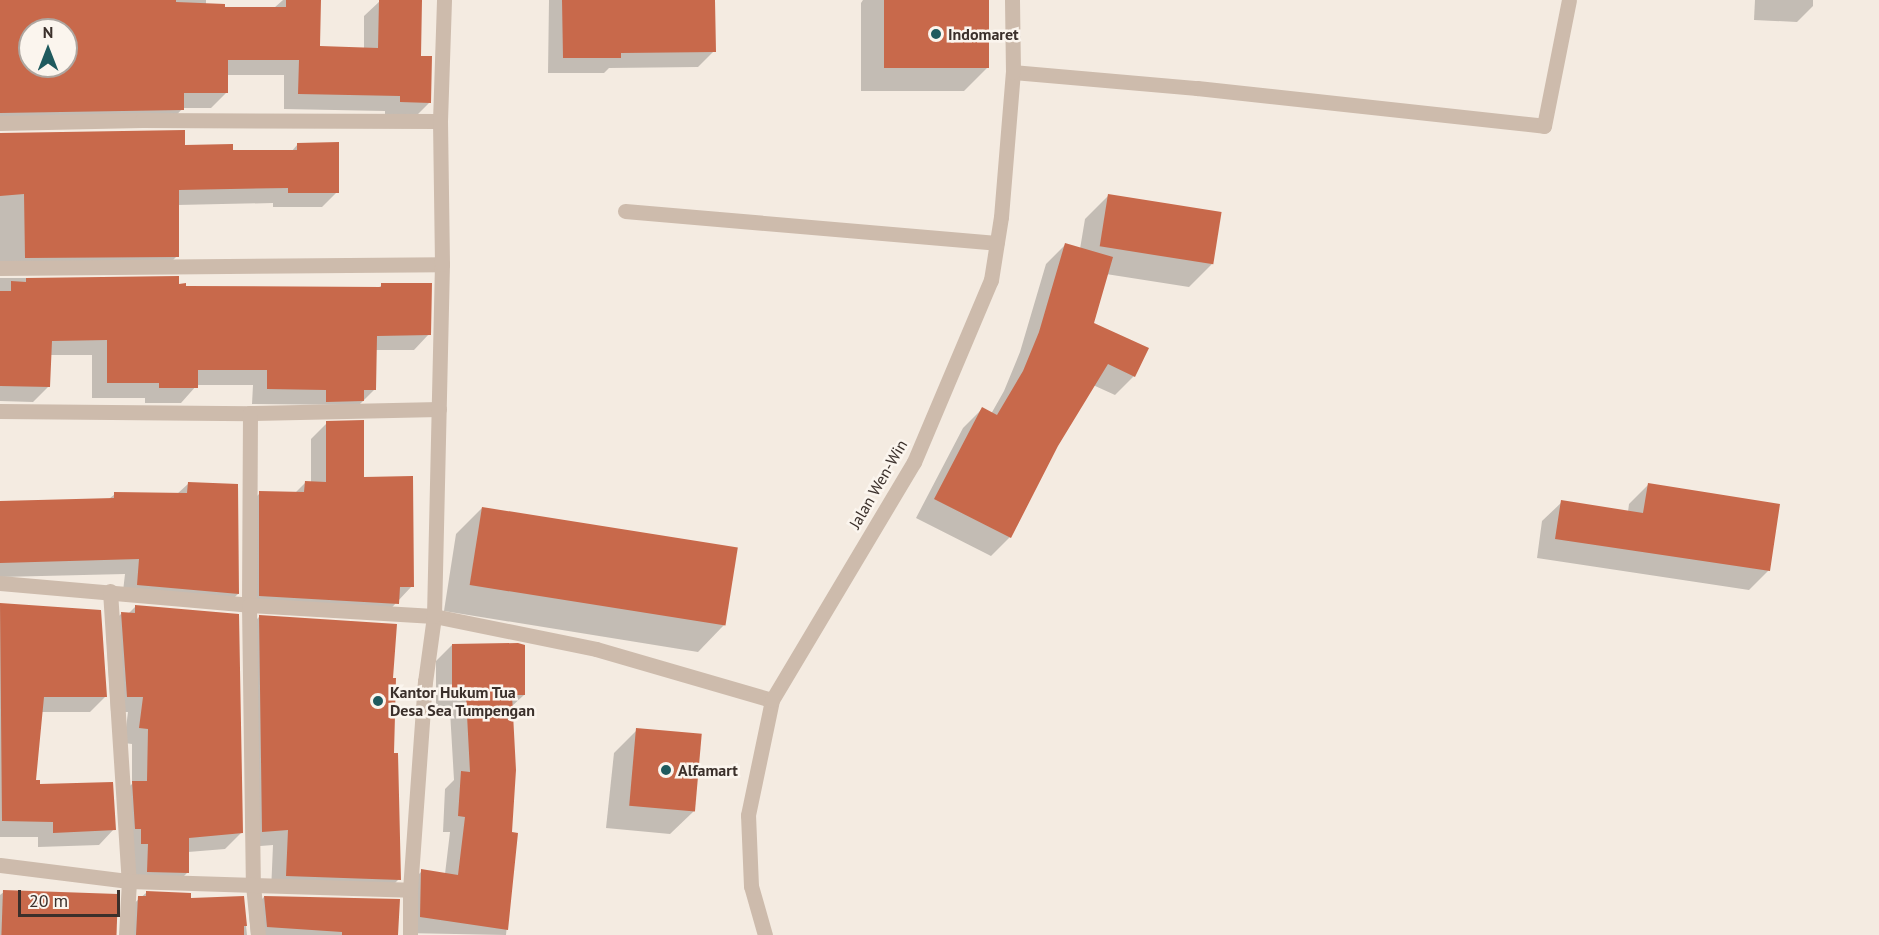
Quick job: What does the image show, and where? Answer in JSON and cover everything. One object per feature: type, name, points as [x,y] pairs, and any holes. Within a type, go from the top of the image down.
[{"type":"street","points":[[410,935],[410,890],[425,682],[434,616],[442,264],[440,121],[444,0]]},
{"type":"street","name":"Jalan Wen-Win","points":[[765,935],[751,886],[747,815],[772,700],[914,462],[991,280],[997,243],[1013,72],[1012,0]]},
{"type":"street","points":[[1013,72],[1197,88],[1544,126],[1569,0]]},
{"type":"street","points":[[0,123],[142,120],[440,121]]},
{"type":"street","points":[[625,211],[997,243]]},
{"type":"street","points":[[0,268],[442,264]]},
{"type":"street","points":[[0,411],[250,413],[439,409]]},
{"type":"street","points":[[250,413],[249,605],[253,885],[258,935]]},
{"type":"street","points":[[0,583],[249,605],[434,616],[596,649],[772,700]]},
{"type":"street","points":[[110,591],[129,881],[126,935]]},
{"type":"street","points":[[0,865],[129,881],[410,890]]},
{"type":"building","points":[[0,0],[176,0],[176,2],[225,4],[225,7],[286,7],[286,0],[321,0],[320,46],[378,48],[379,0],[422,0],[421,56],[432,56],[431,103],[400,102],[400,96],[298,94],[299,60],[228,60],[228,93],[184,93],[184,110],[0,113]]},
{"type":"building","points":[[562,0],[715,0],[716,52],[621,53],[621,58],[563,58]]},
{"type":"building","name":"Indomaret","points":[[884,0],[989,0],[989,68],[884,68]]},
{"type":"building","points":[[185,130],[185,145],[233,144],[233,150],[297,150],[297,143],[339,142],[339,193],[288,193],[288,188],[179,190],[179,257],[25,258],[24,194],[0,196],[0,133]]},
{"type":"building","points":[[1108,194],[1222,212],[1213,264],[1100,246]]},
{"type":"building","points":[[1065,243],[1113,257],[1094,323],[1149,348],[1135,377],[1108,364],[1058,446],[1011,538],[934,499],[982,407],[997,415],[1023,371],[1039,332]]},
{"type":"building","points":[[179,276],[179,284],[186,283],[186,286],[381,287],[381,283],[432,283],[431,335],[377,336],[376,390],[364,390],[364,401],[326,402],[326,390],[267,389],[267,370],[198,370],[198,388],[159,388],[159,383],[107,383],[107,340],[52,341],[50,387],[0,386],[0,291],[11,291],[11,281],[26,282],[26,278]]},
{"type":"building","points":[[364,420],[364,477],[413,476],[414,587],[400,587],[399,604],[259,596],[259,491],[304,492],[305,481],[326,482],[326,421]]},
{"type":"building","points":[[188,482],[238,484],[239,594],[137,585],[139,559],[0,563],[0,501],[114,498],[114,492],[187,493]]},
{"type":"building","points":[[1648,483],[1780,504],[1770,571],[1555,539],[1561,500],[1643,513]]},
{"type":"building","points":[[482,507],[738,548],[725,626],[470,585]]},
{"type":"building","points":[[0,603],[101,610],[107,697],[44,697],[36,780],[40,780],[40,784],[113,782],[116,830],[53,833],[53,822],[2,821]]},
{"type":"building","points":[[135,605],[239,614],[243,833],[189,838],[189,873],[147,872],[148,844],[141,844],[141,829],[135,829],[132,781],[147,781],[148,729],[139,728],[143,697],[127,697],[121,612],[135,613]]},
{"type":"building","points":[[259,615],[397,624],[393,678],[396,678],[394,753],[398,753],[401,880],[286,876],[288,830],[262,832]]},
{"type":"building","points":[[518,643],[525,645],[525,695],[512,695],[516,770],[512,832],[518,833],[508,930],[420,917],[421,869],[458,875],[465,817],[458,816],[461,771],[470,772],[466,696],[452,696],[452,644]]},
{"type":"building","name":"Alfamart","points":[[636,728],[702,734],[695,811],[629,806]]},
{"type":"building","points":[[3,890],[118,894],[116,935],[1,935]]},
{"type":"building","points":[[146,891],[191,893],[191,898],[244,896],[247,926],[244,926],[244,935],[136,935],[138,896],[146,896]]},
{"type":"building","points":[[264,896],[400,899],[398,935],[342,935],[342,932],[267,927]]},
{"type":"place","name":"Indomaret","points":[[936,34]]},
{"type":"place","name":"Kantor Hukum Tua Desa Sea Tumpengan","points":[[378,701]]},
{"type":"place","name":"Alfamart","points":[[666,770]]}]
